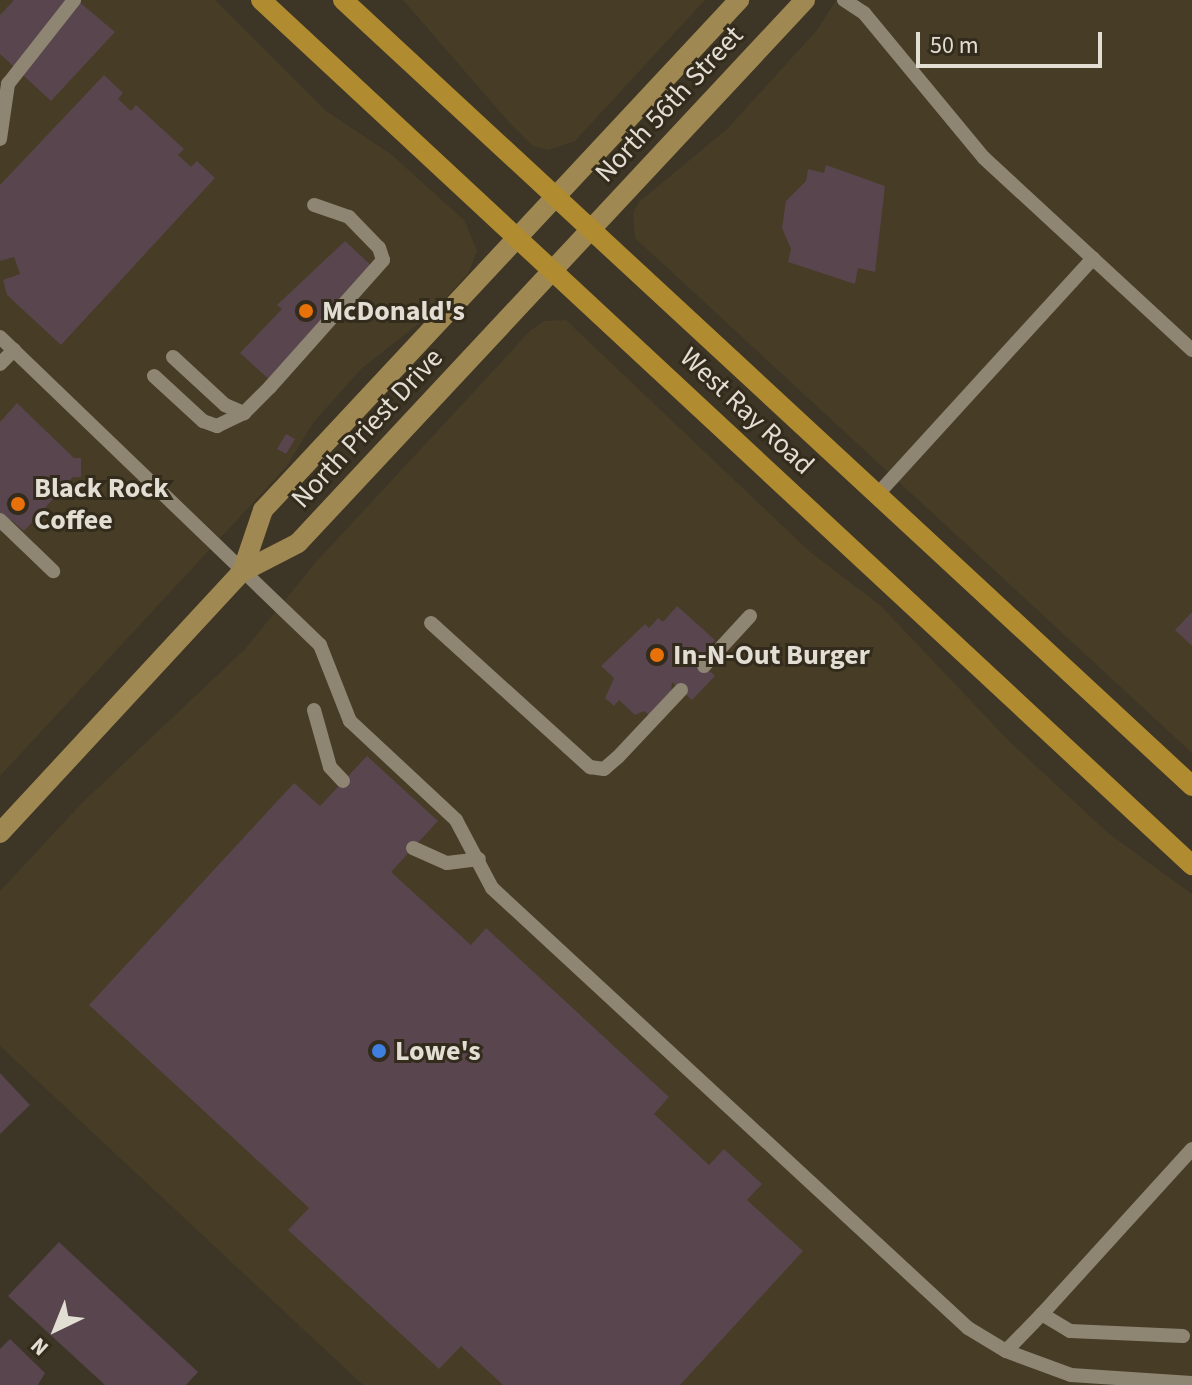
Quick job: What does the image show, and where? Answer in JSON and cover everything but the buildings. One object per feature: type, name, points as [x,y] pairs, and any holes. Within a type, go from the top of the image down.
[{"type":"main road","name":"West Ray Road","points":[[261,0],[1192,865]]},
{"type":"main road","name":"West Ray Road","points":[[343,0],[545,205],[876,496],[1192,786]]},
{"type":"main road","name":"North 56th Street","points":[[516,237],[739,0]]},
{"type":"main road","name":"North 56th Street","points":[[553,270],[805,0]]},
{"type":"main road","name":"North Priest Drive","points":[[242,572],[263,510],[516,237]]},
{"type":"main road","name":"North Priest Drive","points":[[0,833],[242,572],[298,543],[553,270]]},
{"type":"lane","points":[[0,139],[8,84],[74,0]]},
{"type":"lane","points":[[844,0],[864,13],[984,158],[1192,350]]},
{"type":"lane","points":[[154,376],[211,425],[226,425],[244,413],[376,274],[383,260],[379,248],[349,217],[314,205]]},
{"type":"lane","points":[[876,496],[1093,258]]},
{"type":"lane","points":[[0,337],[320,645],[350,721],[456,820],[492,888],[968,1328],[1006,1351],[1071,1375],[1192,1383]]},
{"type":"lane","points":[[0,364],[14,350]]},
{"type":"lane","points":[[173,357],[225,405],[244,413]]},
{"type":"lane","points":[[0,520],[53,571]]},
{"type":"lane","points":[[704,666],[750,616]]},
{"type":"lane","points":[[431,623],[590,767],[604,769],[681,690]]},
{"type":"lane","points":[[314,710],[330,767],[343,781]]},
{"type":"lane","points":[[413,848],[447,863],[479,859]]},
{"type":"lane","points":[[1006,1351],[1192,1149]]},
{"type":"lane","points":[[1042,1314],[1070,1331],[1183,1336]]},
{"type":"shaded area","points":[[0,0],[215,0],[326,111],[392,155],[465,221],[477,251],[468,274],[432,313],[361,369],[313,423],[287,466],[0,776]]},
{"type":"shaded area","points":[[403,0],[705,0],[575,141],[549,150],[533,146],[507,120]]},
{"type":"shaded area","points":[[836,0],[1192,0],[1192,753],[635,238],[633,213],[639,202],[727,129],[817,30]]},
{"type":"shaded area","points":[[566,320],[809,551],[881,606],[1008,740],[1108,833],[1192,894],[1192,1385],[363,1385],[0,1046],[0,891],[83,802],[245,649],[316,562],[531,330],[544,321]]},
{"type":"place","name":"McDonald's","points":[[306,311]]},
{"type":"place","name":"Black Rock Coffee","points":[[18,504]]},
{"type":"place","name":"In-N-Out Burger","points":[[657,655]]},
{"type":"place","name":"Lowe's","points":[[379,1051]]}]
